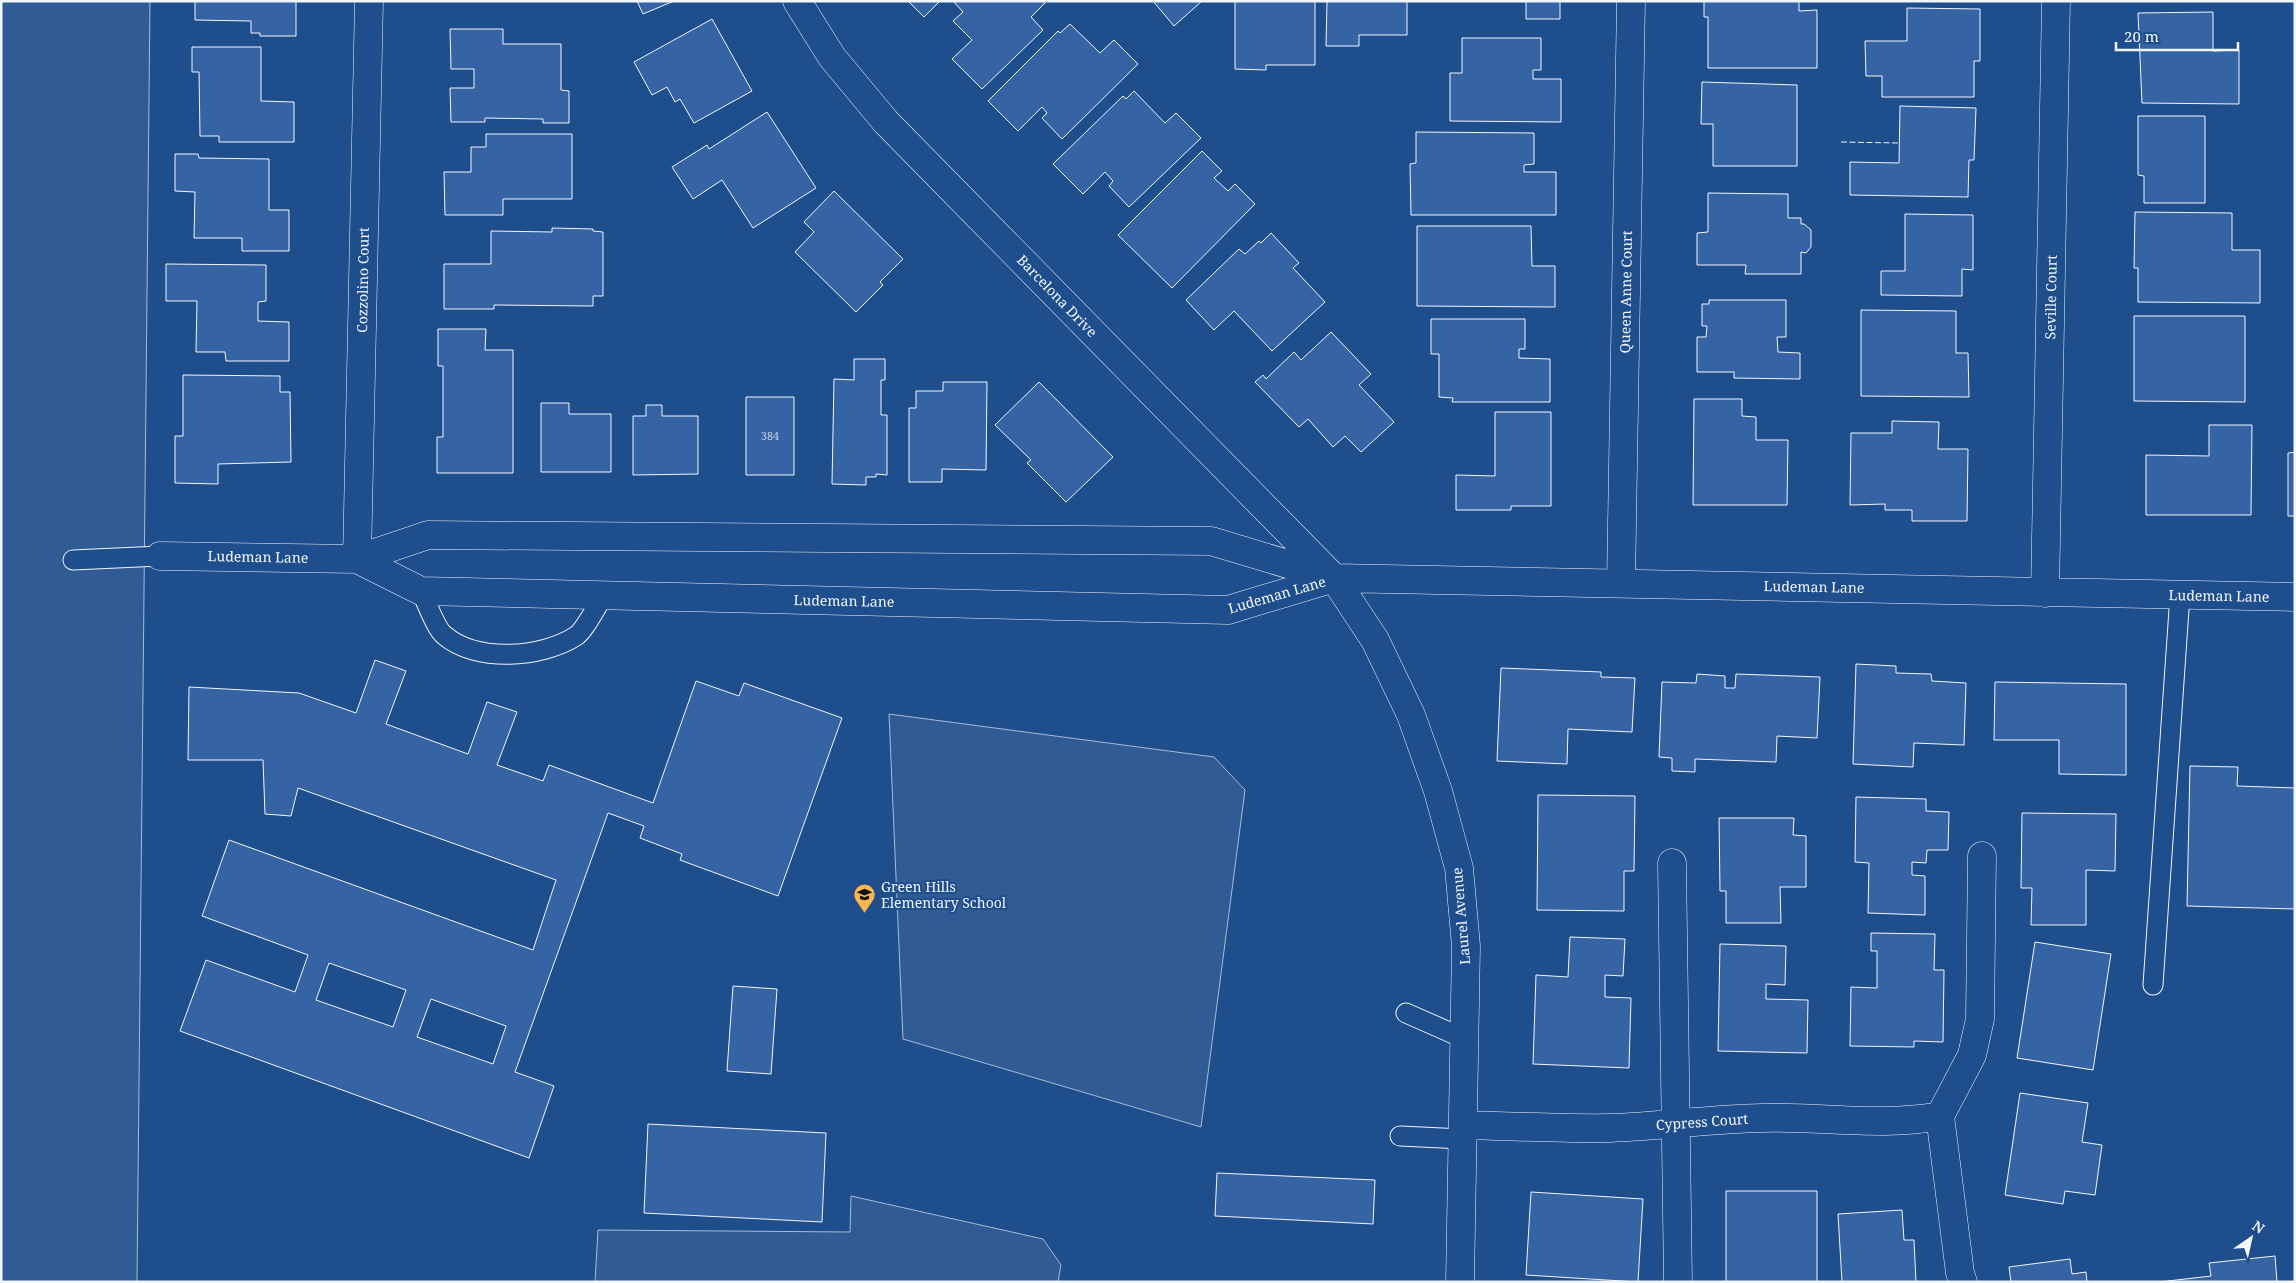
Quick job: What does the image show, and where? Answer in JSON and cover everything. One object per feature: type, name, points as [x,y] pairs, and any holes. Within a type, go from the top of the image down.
[{"type":"street","name":"Cozzolino Court","points":[[356,559],[368,1]]},
{"type":"street","name":"Barcelona Drive","points":[[797,1],[832,57],[886,122],[1334,578]]},
{"type":"street","name":"Queen Anne Court","points":[[1621,582],[1631,1]]},
{"type":"street","name":"Seville Court","points":[[2045,592],[2056,1]]},
{"type":"street","name":"Ludeman Lane","points":[[160,556],[356,559],[428,535],[1211,541],[1334,578],[1621,582],[2295,597]]},
{"type":"street","name":"Ludeman Lane","points":[[356,559],[421,591],[1228,610],[1334,578]]},
{"type":"street","name":"Laurel Avenue","points":[[1334,578],[1376,640],[1411,715],[1438,791],[1459,868],[1466,946],[1460,1282]]},
{"type":"street","points":[[1963,1282],[1940,1116],[1972,1055],[1980,1019],[1982,856]]},
{"type":"street","points":[[1672,863],[1678,1282]]},
{"type":"street","name":"Cypress Court","points":[[1463,1132],[1676,1125],[1761,1118],[1812,1117],[1874,1122],[1912,1122],[1940,1116]]},
{"type":"lane","points":[[72,560],[160,556]]},
{"type":"lane","points":[[421,591],[443,635],[469,648],[507,656],[547,650],[578,635],[604,595]]},
{"type":"lane","points":[[2153,985],[2180,595]]},
{"type":"lane","points":[[1406,1013],[1464,1039]]},
{"type":"lane","points":[[1400,1136],[1463,1132]]},
{"type":"shaded area","points":[[1,1],[150,1],[137,1282],[1,1282]]},
{"type":"shaded area","points":[[889,714],[1214,757],[1245,790],[1201,1127],[903,1039]]},
{"type":"shaded area","points":[[851,1196],[1043,1239],[1061,1265],[1058,1282],[595,1282],[598,1230],[850,1232]]},
{"type":"building","points":[[195,1],[296,1],[296,36],[260,36],[260,33],[251,33],[251,21],[195,20]]},
{"type":"building","points":[[637,1],[674,1],[643,14]]},
{"type":"building","points":[[908,1],[940,1],[924,17]]},
{"type":"building","points":[[953,1],[1047,1],[1031,17],[1043,30],[982,89],[952,59],[972,40],[953,21],[963,12]]},
{"type":"building","points":[[1153,1],[1202,1],[1174,26]]},
{"type":"building","points":[[1235,1],[1315,1],[1315,65],[1266,65],[1266,70],[1235,69]]},
{"type":"building","points":[[1327,1],[1407,1],[1407,35],[1359,35],[1359,46],[1326,46]]},
{"type":"building","points":[[1526,1],[1560,1],[1560,19],[1526,19]]},
{"type":"building","points":[[1704,1],[1799,1],[1799,11],[1817,10],[1817,68],[1708,68],[1708,17],[1704,17]]},
{"type":"building","points":[[1907,8],[1980,9],[1980,61],[1974,61],[1974,97],[1882,97],[1882,76],[1866,76],[1865,41],[1907,41]]},
{"type":"building","points":[[2213,12],[2213,51],[2239,50],[2239,104],[2142,103],[2138,13]]},
{"type":"building","points":[[712,19],[752,91],[694,123],[680,99],[675,102],[667,87],[652,95],[634,62]]},
{"type":"building","points":[[1070,24],[1100,53],[1114,40],[1138,64],[1062,139],[1042,118],[1047,113],[1042,107],[1018,131],[988,101],[1058,31],[1060,33]]},
{"type":"building","points":[[450,29],[503,29],[503,44],[561,44],[561,90],[569,91],[569,123],[543,123],[543,119],[485,118],[485,122],[451,122],[450,88],[474,88],[474,69],[451,69]]},
{"type":"building","points":[[1462,38],[1541,38],[1541,70],[1533,70],[1533,79],[1561,79],[1561,122],[1450,121],[1450,73],[1462,73]]},
{"type":"building","points":[[192,47],[261,47],[261,101],[294,102],[294,142],[219,142],[219,136],[200,136],[199,72],[192,72]]},
{"type":"building","points":[[1702,82],[1797,85],[1797,166],[1713,166],[1713,124],[1701,124]]},
{"type":"building","points":[[1134,91],[1165,123],[1176,113],[1201,138],[1129,207],[1109,186],[1113,181],[1105,172],[1083,194],[1053,164],[1123,96],[1126,99]]},
{"type":"building","points":[[1900,106],[1976,108],[1974,160],[1969,160],[1968,197],[1850,195],[1850,162],[1899,163]]},
{"type":"building","points":[[767,112],[816,188],[753,228],[722,180],[693,199],[672,167],[707,145],[709,149]]},
{"type":"building","points":[[2138,116],[2205,116],[2205,203],[2144,203],[2144,176],[2138,175]]},
{"type":"building","points":[[1416,132],[1534,133],[1534,164],[1524,165],[1524,172],[1556,172],[1556,215],[1411,215],[1410,164],[1416,163]]},
{"type":"building","points":[[486,134],[572,134],[572,199],[503,199],[503,215],[445,215],[444,172],[471,172],[471,147],[486,147]]},
{"type":"building","points":[[1202,151],[1222,171],[1214,178],[1228,191],[1235,184],[1255,204],[1172,288],[1118,235]]},
{"type":"building","points":[[175,154],[198,154],[199,158],[269,159],[269,210],[289,210],[289,251],[242,251],[242,238],[194,238],[195,192],[175,191]]},
{"type":"building","points":[[834,191],[903,259],[880,282],[883,285],[856,312],[795,252],[814,232],[804,222]]},
{"type":"building","points":[[1708,193],[1788,194],[1788,218],[1801,218],[1801,224],[1804,224],[1811,230],[1811,247],[1806,253],[1801,252],[1801,274],[1745,274],[1746,265],[1697,265],[1697,233],[1708,232]]},
{"type":"building","points":[[2135,212],[2232,213],[2232,250],[2260,250],[2260,303],[2138,302],[2138,268],[2134,268]]},
{"type":"building","points":[[1905,214],[1973,215],[1973,270],[1962,269],[1962,296],[1881,295],[1881,271],[1905,271]]},
{"type":"building","points":[[1417,226],[1531,226],[1532,266],[1555,266],[1555,307],[1417,306]]},
{"type":"building","points":[[552,228],[593,229],[593,231],[603,232],[603,296],[593,296],[593,306],[494,305],[494,309],[444,309],[444,264],[491,264],[491,231],[552,232]]},
{"type":"building","points":[[1271,233],[1299,263],[1293,268],[1325,302],[1272,351],[1234,311],[1214,330],[1186,300],[1239,249],[1245,254]]},
{"type":"building","points":[[166,264],[266,265],[266,301],[258,302],[258,321],[289,322],[289,361],[226,361],[225,352],[196,352],[197,301],[166,301]]},
{"type":"building","points":[[1709,300],[1786,300],[1786,337],[1777,337],[1778,352],[1800,353],[1800,379],[1734,378],[1734,372],[1697,372],[1697,337],[1706,337],[1707,326],[1702,326],[1702,304],[1709,304]]},
{"type":"building","points":[[1861,310],[1956,311],[1956,353],[1968,353],[1969,397],[1861,396]]},
{"type":"building","points":[[2134,316],[2245,316],[2245,402],[2134,401]]},
{"type":"building","points":[[1431,319],[1525,319],[1525,349],[1519,349],[1519,358],[1550,359],[1550,402],[1452,402],[1453,398],[1439,397],[1439,354],[1431,354]]},
{"type":"building","points":[[438,329],[486,329],[485,350],[513,350],[513,473],[437,473],[437,437],[443,437],[443,366],[438,366]]},
{"type":"building","points":[[1331,332],[1371,374],[1359,385],[1394,422],[1361,452],[1345,436],[1333,447],[1308,419],[1299,427],[1255,382],[1263,375],[1266,379],[1294,352],[1301,360]]},
{"type":"building","points":[[854,359],[885,359],[885,380],[881,380],[881,415],[887,415],[887,475],[876,474],[876,477],[866,477],[866,485],[832,484],[834,379],[854,380]]},
{"type":"building","points":[[183,375],[280,376],[280,392],[290,392],[291,462],[218,464],[218,484],[175,483],[175,436],[183,436]]},
{"type":"building","points":[[943,382],[987,382],[986,470],[942,469],[942,482],[909,482],[909,408],[916,408],[916,391],[943,391]]},
{"type":"building","points":[[1039,382],[1113,457],[1066,502],[1027,463],[1031,460],[995,425]]},
{"type":"building","points":[[746,397],[794,397],[794,475],[746,475]]},
{"type":"building","points":[[1694,399],[1742,399],[1742,416],[1756,417],[1756,440],[1788,440],[1787,505],[1693,505]]},
{"type":"building","points":[[541,403],[569,403],[569,414],[611,414],[611,472],[541,472]]},
{"type":"building","points":[[646,405],[662,405],[662,416],[698,416],[698,474],[633,475],[633,416],[646,416]]},
{"type":"building","points":[[1495,412],[1551,412],[1551,506],[1511,506],[1511,510],[1456,510],[1456,475],[1495,476]]},
{"type":"building","points":[[1892,421],[1939,422],[1938,449],[1968,449],[1967,521],[1912,521],[1912,510],[1885,510],[1885,504],[1850,505],[1851,433],[1892,433]]},
{"type":"building","points":[[2209,425],[2252,425],[2251,515],[2146,515],[2146,455],[2209,456]]},
{"type":"building","points":[[2295,452],[2295,516],[2288,516],[2288,453]]},
{"type":"building","points":[[375,660],[406,671],[386,724],[468,754],[487,702],[517,712],[497,765],[543,781],[549,765],[653,803],[696,681],[739,696],[744,683],[842,718],[778,896],[680,860],[682,854],[640,838],[644,826],[608,813],[515,1072],[554,1086],[529,1158],[180,1031],[206,960],[295,992],[308,955],[202,916],[229,840],[533,950],[556,880],[298,788],[291,816],[265,814],[263,760],[188,760],[189,687],[299,693],[356,713]],"holes":[[[329,963],[406,990],[393,1027],[316,1000]],[[431,999],[506,1026],[493,1064],[417,1037]]]},
{"type":"building","points":[[1856,664],[1896,666],[1896,673],[1931,674],[1932,681],[1966,683],[1964,745],[1914,743],[1913,767],[1853,764]]},
{"type":"building","points":[[1501,668],[1601,672],[1601,677],[1635,678],[1632,732],[1568,729],[1567,764],[1497,761]]},
{"type":"building","points":[[1697,674],[1725,676],[1725,688],[1735,688],[1736,674],[1820,677],[1817,738],[1777,736],[1776,762],[1695,759],[1695,772],[1672,771],[1672,758],[1659,757],[1662,682],[1696,683]]},
{"type":"building","points":[[1995,682],[2126,684],[2126,775],[2059,774],[2059,740],[1994,740]]},
{"type":"building","points":[[2190,766],[2238,767],[2237,786],[2295,788],[2295,909],[2187,906]]},
{"type":"building","points":[[1538,795],[1635,796],[1634,871],[1624,871],[1624,911],[1537,910]]},
{"type":"building","points":[[1856,797],[1926,799],[1926,811],[1949,812],[1948,850],[1927,850],[1926,863],[1912,862],[1912,875],[1925,876],[1925,915],[1868,913],[1869,863],[1855,862]]},
{"type":"building","points":[[2022,813],[2116,814],[2115,871],[2086,870],[2086,925],[2031,925],[2032,888],[2021,888]]},
{"type":"building","points":[[1719,818],[1794,818],[1793,835],[1806,836],[1806,887],[1780,887],[1781,923],[1726,923],[1726,891],[1720,891]]},
{"type":"building","points":[[1871,933],[1935,934],[1934,970],[1944,970],[1943,1042],[1914,1041],[1914,1047],[1850,1046],[1851,987],[1877,988],[1877,951],[1871,951]]},
{"type":"building","points":[[1570,937],[1625,939],[1623,976],[1605,975],[1605,997],[1631,998],[1629,1068],[1533,1064],[1536,975],[1568,977]]},
{"type":"building","points":[[2035,942],[2111,954],[2093,1070],[2017,1058]]},
{"type":"building","points":[[1720,944],[1786,946],[1785,985],[1766,984],[1766,999],[1808,1000],[1807,1053],[1718,1051]]},
{"type":"building","points":[[733,986],[777,989],[771,1074],[727,1071]]},
{"type":"building","points":[[2020,1093],[2088,1103],[2082,1142],[2102,1145],[2095,1195],[2065,1191],[2063,1204],[2005,1195]]},
{"type":"building","points":[[648,1124],[826,1133],[822,1222],[644,1213]]},
{"type":"building","points":[[1217,1173],[1375,1180],[1373,1224],[1215,1216]]},
{"type":"building","points":[[1726,1191],[1817,1191],[1817,1282],[1726,1282]]},
{"type":"building","points":[[1531,1192],[1643,1199],[1638,1282],[1526,1275]]},
{"type":"building","points":[[1902,1210],[1904,1240],[1914,1240],[1916,1282],[1842,1282],[1838,1214]]},
{"type":"building","points":[[2275,1256],[2277,1282],[2159,1282],[2211,1276],[2209,1263]]},
{"type":"building","points":[[2070,1259],[2072,1274],[2086,1272],[2087,1282],[2011,1282],[2009,1267]]},
{"type":"fence","points":[[1841,142],[1899,143]]},
{"type":"place","name":"Green Hills Elementary School","points":[[865,914]]}]
